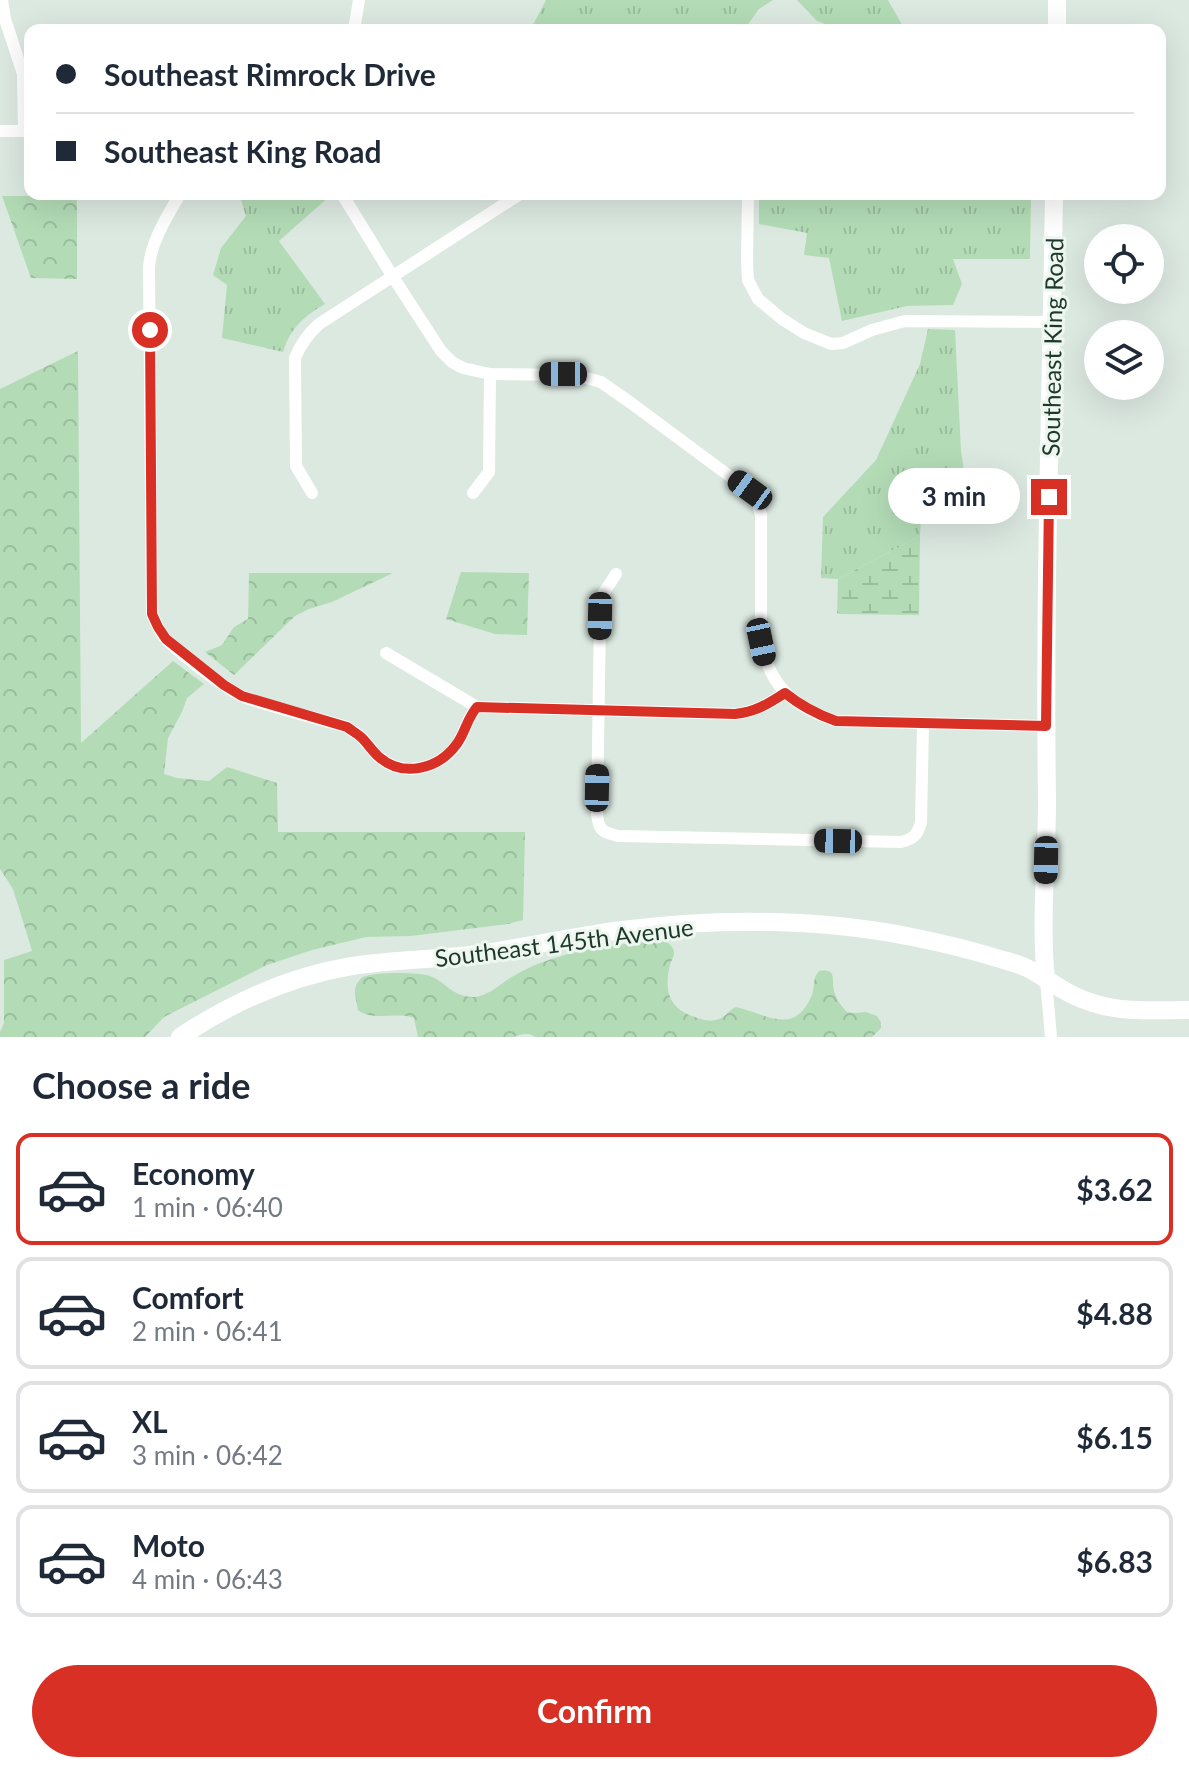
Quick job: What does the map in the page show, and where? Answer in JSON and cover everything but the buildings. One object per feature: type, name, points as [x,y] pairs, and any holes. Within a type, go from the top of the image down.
[{"type":"main road","points":[[1057,0],[1057,24]]},
{"type":"main road","name":"Southeast King Road","points":[[1046,980],[1046,726],[1054,200]]},
{"type":"main road","name":"Southeast 145th Avenue","points":[[180,1037],[261,993],[332,970],[466,956],[622,930],[691,924],[790,922],[921,939],[1027,968],[1064,991],[1109,1007],[1189,1010]]},
{"type":"street","points":[[2,0],[23,74],[24,88]]},
{"type":"street","points":[[355,24],[359,0]]},
{"type":"street","points":[[0,131],[24,131]]},
{"type":"street","points":[[177,200],[159,232],[150,254],[149,267],[152,614],[158,627],[166,639],[187,657],[242,696],[347,727],[380,758],[413,770],[443,759],[458,744],[477,707]]},
{"type":"street","points":[[346,200],[441,351],[452,362],[463,368],[490,374],[575,375],[601,382],[750,490],[758,501],[761,515],[761,642],[764,659],[785,693],[800,705],[836,721],[1046,726]]},
{"type":"street","points":[[312,493],[296,466],[295,358],[308,333],[511,200]]},
{"type":"street","points":[[748,200],[748,280],[758,299],[804,333],[831,344],[843,343],[872,330],[905,321],[1052,322]]},
{"type":"street","points":[[473,493],[489,472],[490,374]]},
{"type":"street","points":[[616,574],[603,594],[598,710],[598,826],[604,833],[618,836],[911,840],[919,832],[921,822],[923,723]]},
{"type":"street","points":[[386,653],[477,707],[748,713],[785,693]]},
{"type":"street","points":[[1046,980],[1051,1037]]},
{"type":"green space","points":[[546,0],[773,0],[759,9],[748,24],[534,23]]},
{"type":"green space","points":[[797,0],[888,0],[902,24],[825,24],[817,21]]},
{"type":"green space","points":[[2,196],[24,196],[24,200],[77,200],[77,279],[31,278]]},
{"type":"green space","points":[[241,200],[325,200],[279,241],[325,304],[299,324],[283,352],[222,338],[227,285],[213,275],[221,248],[246,216]]},
{"type":"green space","points":[[759,200],[1031,200],[1030,259],[953,259],[962,284],[953,305],[907,306],[842,321],[829,258],[804,255],[807,233],[759,224]]},
{"type":"green space","points":[[928,329],[955,330],[967,518],[921,517],[920,536],[838,579],[821,578],[823,517],[876,460],[920,364]]},
{"type":"green space","points":[[78,351],[81,743],[173,661],[204,684],[187,698],[168,738],[164,774],[209,781],[227,767],[277,783],[278,832],[525,832],[523,920],[411,936],[366,937],[312,950],[267,965],[164,1017],[145,1037],[0,1037],[4,1023],[4,960],[32,951],[13,889],[0,869],[0,389]]},
{"type":"green space","points":[[920,536],[919,615],[837,614],[838,579]]},
{"type":"green space","points":[[461,572],[529,573],[527,635],[495,634],[446,619]]},
{"type":"green space","points":[[249,573],[393,573],[295,616],[234,675],[205,652],[222,645],[234,627],[248,619]]},
{"type":"green space","points":[[663,940],[674,951],[668,974],[670,996],[678,1008],[692,1016],[716,1020],[736,1007],[779,1019],[797,1016],[812,995],[817,974],[825,971],[832,974],[836,996],[847,1012],[866,1012],[877,1016],[881,1028],[872,1037],[535,1037],[525,1034],[514,1037],[418,1037],[414,1018],[364,1014],[358,1010],[356,985],[369,975],[396,973],[430,976],[459,994],[473,997],[488,993],[529,968],[563,956]]},
{"type":"route","points":[[150,330],[152,614],[158,627],[166,639],[187,657],[242,696],[347,727],[380,758],[413,770],[443,759],[458,744],[477,707],[735,714],[761,708],[785,693],[817,715],[836,721],[1046,726],[1049,497]]}]
